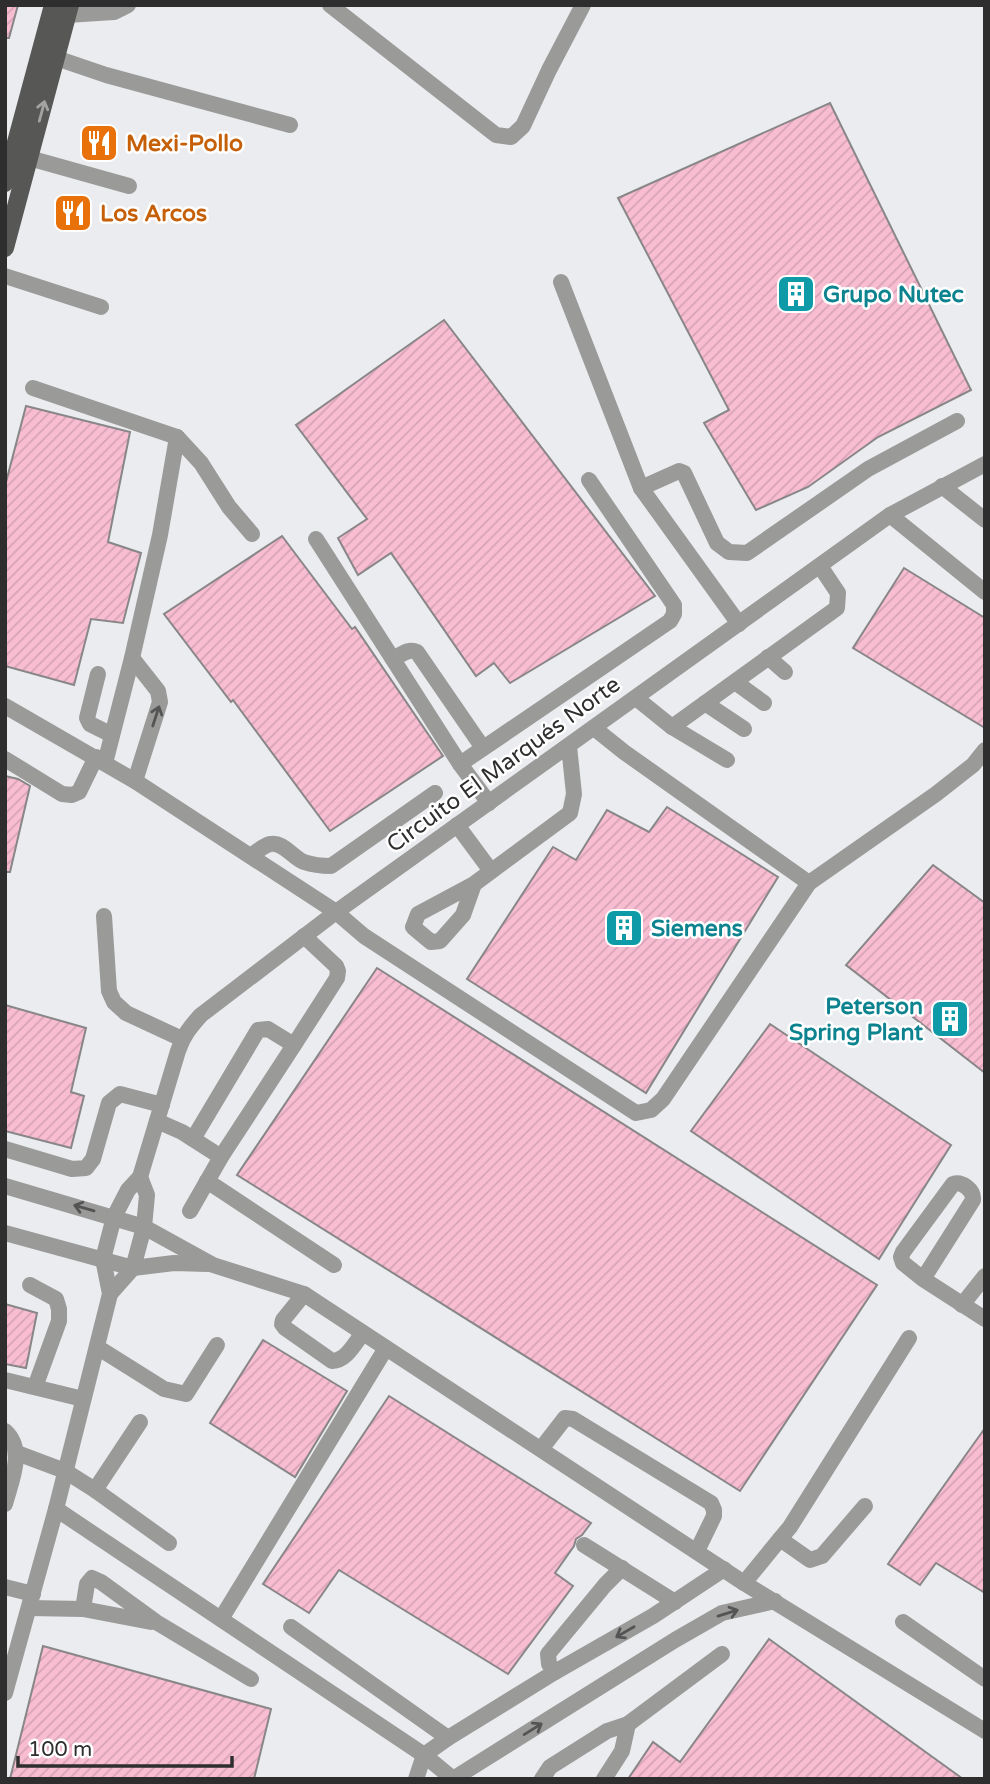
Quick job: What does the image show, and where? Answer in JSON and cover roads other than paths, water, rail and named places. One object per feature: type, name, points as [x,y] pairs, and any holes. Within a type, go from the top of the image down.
[{"type":"main road","points":[[5,248],[56,58],[63,9]]},
{"type":"main road","points":[[5,183],[63,9]]},
{"type":"street","points":[[63,9],[114,12],[128,5]]},
{"type":"street","points":[[330,5],[496,135],[510,137],[523,126],[583,5]]},
{"type":"street","points":[[56,58],[106,75],[290,125]]},
{"type":"street","points":[[29,158],[129,186]]},
{"type":"street","points":[[5,276],[101,307]]},
{"type":"street","points":[[561,282],[641,488],[739,624]]},
{"type":"street","points":[[33,388],[177,437],[201,463],[229,507],[252,534]]},
{"type":"street","points":[[641,488],[679,471],[684,473],[718,543],[729,552],[747,553],[868,469],[957,421]]},
{"type":"street","points":[[5,759],[62,793],[72,794],[79,792],[101,760],[112,735],[132,659],[160,535],[177,437]]},
{"type":"street","name":"Circuito El Marqués Norte","points":[[5,1693],[13,1638],[31,1601],[110,1294],[103,1259],[114,1217],[128,1191],[140,1177],[182,1039],[189,1028],[201,1015],[336,912],[890,515],[985,464]]},
{"type":"street","points":[[460,764],[670,621],[674,614],[674,604],[589,480]]},
{"type":"street","points":[[942,486],[985,520]]},
{"type":"street","points":[[890,515],[985,592]]},
{"type":"street","points":[[316,539],[460,764],[489,803]]},
{"type":"street","points":[[672,727],[837,608],[838,593],[820,566]]},
{"type":"street","points":[[393,659],[408,651],[417,652],[483,748]]},
{"type":"street","points":[[768,657],[785,672]]},
{"type":"street","points":[[132,659],[158,691],[160,702],[135,781]]},
{"type":"street","points":[[98,674],[87,718],[90,724],[112,735]]},
{"type":"street","points":[[735,681],[764,703]]},
{"type":"street","points":[[636,698],[672,727],[727,760]]},
{"type":"street","points":[[705,703],[744,729]]},
{"type":"street","points":[[5,706],[135,781],[336,912],[364,936],[636,1113],[651,1110],[663,1099],[809,883],[936,794],[973,765],[985,750]]},
{"type":"street","points":[[594,728],[809,883]]},
{"type":"street","points":[[474,884],[570,813],[574,794],[569,746]]},
{"type":"street","points":[[251,856],[269,844],[276,844],[300,861],[331,866],[436,793]]},
{"type":"street","points":[[457,825],[491,871]]},
{"type":"street","points":[[104,916],[109,991],[114,1002],[126,1013],[182,1039]]},
{"type":"street","points":[[190,1211],[221,1157],[337,978],[338,971],[335,966],[304,936]]},
{"type":"street","points":[[193,1139],[258,1030],[268,1029],[294,1045]]},
{"type":"street","points":[[5,1149],[72,1169],[86,1168],[93,1159],[109,1103],[120,1094],[159,1113],[182,1132],[221,1157]]},
{"type":"street","name":"Circuito El Marqués Norte","points":[[110,1294],[133,1268],[144,1227],[147,1195],[140,1177]]},
{"type":"street","points":[[207,1181],[334,1265]]},
{"type":"street","points":[[923,1279],[973,1200],[972,1192],[958,1182],[953,1184],[901,1257],[903,1263],[923,1279],[985,1319]]},
{"type":"street","points":[[5,1186],[144,1227],[213,1265],[304,1294],[744,1583],[985,1731]]},
{"type":"street","points":[[5,1233],[133,1268],[174,1263],[213,1265]]},
{"type":"street","points":[[962,1305],[985,1276]]},
{"type":"street","points":[[30,1285],[56,1299],[59,1309],[59,1321],[35,1387]]},
{"type":"street","points":[[304,1294],[282,1324],[332,1360],[345,1357],[363,1333]]},
{"type":"street","points":[[744,1583],[790,1527],[909,1338]]},
{"type":"street","points":[[97,1347],[163,1390],[186,1394],[217,1345]]},
{"type":"street","points":[[221,1619],[386,1348]]},
{"type":"street","points":[[5,1380],[83,1399]]},
{"type":"street","points":[[541,1449],[565,1418],[573,1419],[711,1503],[714,1516],[697,1551]]},
{"type":"street","points":[[95,1490],[140,1422]]},
{"type":"street","points":[[5,1431],[12,1437],[17,1453],[5,1504]]},
{"type":"street","points":[[17,1453],[65,1471],[169,1543]]},
{"type":"street","points":[[780,1539],[810,1560],[816,1559],[822,1556],[864,1506]]},
{"type":"street","points":[[56,1509],[424,1755],[453,1779],[664,1628],[675,1602],[724,1569]]},
{"type":"street","points":[[584,1545],[675,1602]]},
{"type":"street","points":[[555,1672],[549,1664],[548,1654],[622,1568]]},
{"type":"street","points":[[83,1609],[87,1584],[92,1578],[156,1622],[251,1679]]},
{"type":"street","points":[[5,1587],[31,1601],[156,1622]]},
{"type":"street","points":[[416,1779],[424,1755],[555,1672],[664,1628],[775,1601]]},
{"type":"street","points":[[903,1622],[985,1679]]},
{"type":"street","points":[[291,1627],[448,1738]]},
{"type":"street","points":[[542,1779],[550,1767],[607,1731],[628,1724],[722,1654]]},
{"type":"street","points":[[604,1779],[622,1751],[628,1724]]},
{"type":"place","name":"Mexi-Pollo","points":[[99,143]]},
{"type":"place","name":"Los Arcos","points":[[73,213]]},
{"type":"place","name":"Grupo Nutec","points":[[796,294]]},
{"type":"place","name":"Siemens","points":[[624,928]]},
{"type":"place","name":"Peterson Spring Plant","points":[[950,1019]]}]
